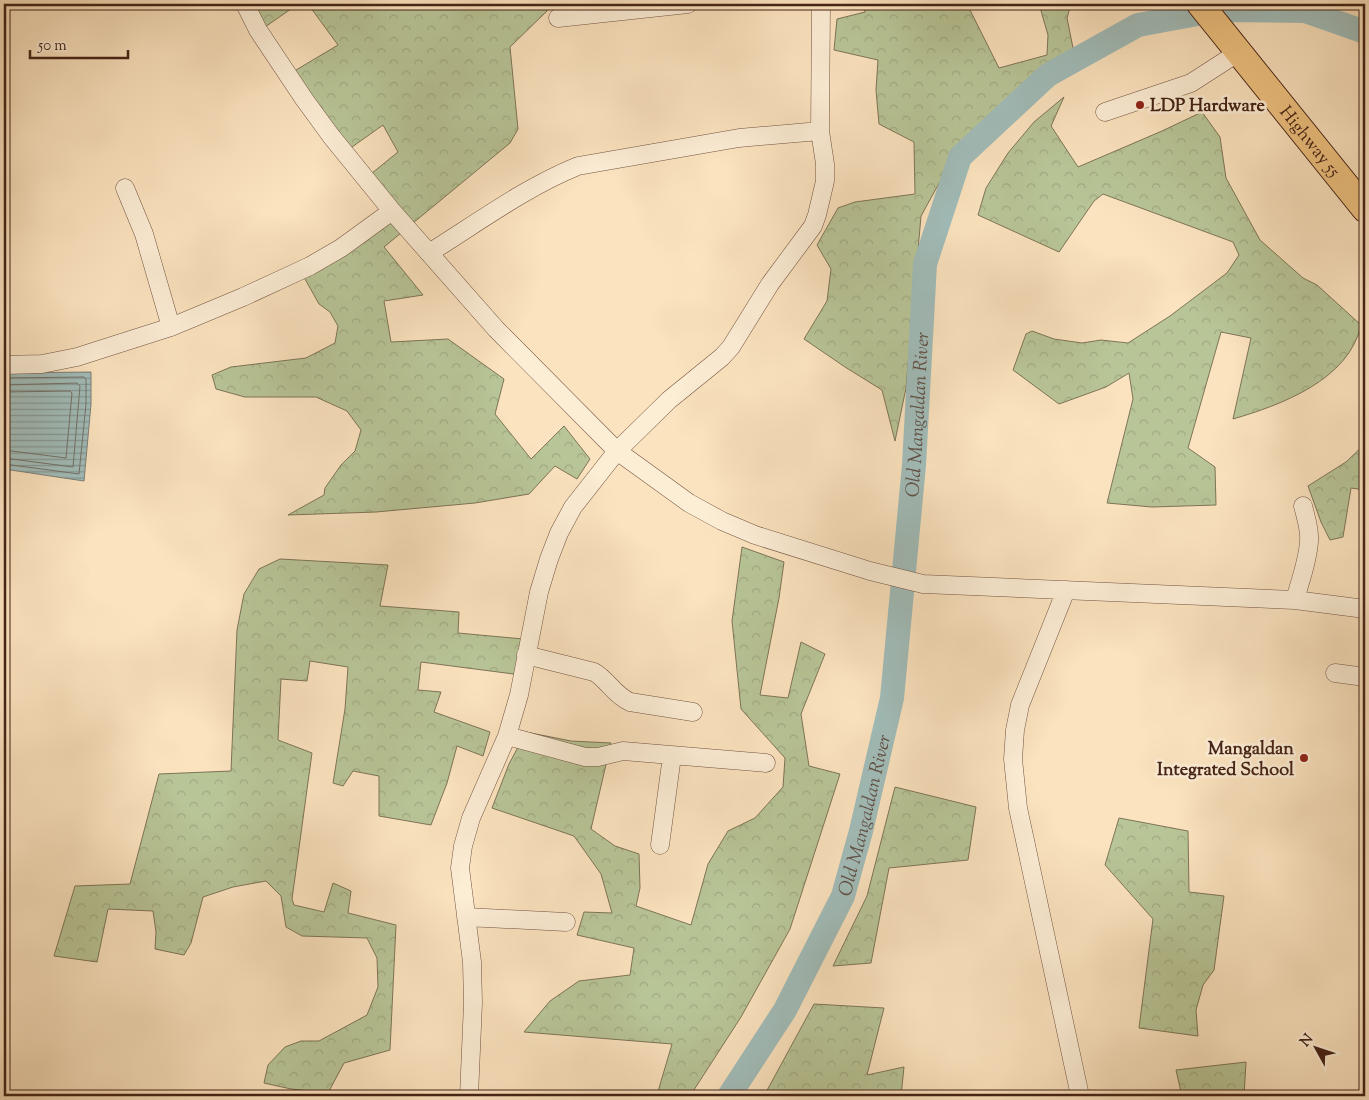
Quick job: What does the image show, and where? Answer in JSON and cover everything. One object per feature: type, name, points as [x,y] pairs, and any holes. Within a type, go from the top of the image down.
[{"type":"highway","name":"Highway 55","points":[[1200,4],[1365,209]]},
{"type":"street","points":[[245,4],[258,30],[331,136],[392,211],[496,329],[617,451],[690,503],[722,521],[755,535],[870,571],[923,584],[1295,600],[1365,609]]},
{"type":"street","points":[[558,18],[643,6],[688,4]]},
{"type":"street","points":[[469,1096],[472,962],[460,868],[463,846],[471,818],[507,736],[519,696],[539,592],[549,559],[559,533],[578,500],[617,451],[662,406],[722,358],[731,347],[770,284],[813,226],[825,182],[825,164],[820,131],[821,4]]},
{"type":"street","points":[[1105,112],[1191,83],[1239,52]]},
{"type":"street","points":[[429,253],[535,187],[578,166],[740,138],[820,131]]},
{"type":"street","points":[[125,188],[144,234],[171,328]]},
{"type":"street","points":[[4,365],[42,364],[77,357],[171,328],[310,266],[341,248],[392,211]]},
{"type":"street","points":[[1295,600],[1306,562],[1309,542],[1308,525],[1303,506]]},
{"type":"street","points":[[1066,590],[1020,705],[1015,730],[1013,759],[1018,808],[1080,1096]]},
{"type":"street","points":[[526,656],[594,672],[601,676],[622,698],[630,702],[693,712]]},
{"type":"street","points":[[1334,673],[1365,677]]},
{"type":"street","points":[[507,736],[585,757],[598,757],[623,751],[766,763]]},
{"type":"street","points":[[660,845],[672,756]]},
{"type":"street","points":[[466,916],[566,922]]},
{"type":"green space","points":[[240,4],[298,4],[255,34]]},
{"type":"green space","points":[[308,4],[548,4],[547,11],[510,47],[518,129],[510,143],[384,247],[423,295],[384,301],[391,342],[448,339],[504,379],[495,414],[531,459],[564,426],[590,459],[577,479],[555,466],[529,494],[475,503],[376,512],[288,515],[324,495],[325,488],[341,465],[355,451],[361,430],[347,411],[316,397],[245,397],[216,389],[212,375],[231,367],[306,358],[335,343],[338,326],[330,312],[319,304],[296,263],[332,246],[385,210],[361,182],[398,152],[383,125],[338,157],[281,79],[338,45]]},
{"type":"green space","points":[[864,4],[967,4],[999,68],[1047,55],[1048,35],[1039,4],[1071,4],[1067,18],[1073,48],[1023,85],[958,149],[921,216],[906,388],[895,441],[882,390],[804,339],[827,301],[831,269],[817,245],[838,208],[855,202],[915,194],[914,142],[879,124],[876,90],[878,60],[834,50],[837,19],[865,12]]},
{"type":"green space","points":[[1064,97],[1051,126],[1078,167],[1202,112],[1220,137],[1226,178],[1260,240],[1303,278],[1317,285],[1361,325],[1354,344],[1343,361],[1328,375],[1291,398],[1233,419],[1251,338],[1221,332],[1188,448],[1215,467],[1216,505],[1152,507],[1107,503],[1133,399],[1129,373],[1106,387],[1059,404],[1013,370],[1026,334],[1032,331],[1054,339],[1082,343],[1101,340],[1128,343],[1170,316],[1227,273],[1239,255],[1233,242],[1103,194],[1094,201],[1059,252],[978,215],[986,188],[1008,153],[1034,122]]},
{"type":"green space","points":[[1365,444],[1365,490],[1351,488],[1343,537],[1330,540],[1321,522],[1308,486],[1346,462]]},
{"type":"green space","points":[[742,547],[784,562],[760,695],[788,698],[801,642],[825,654],[801,714],[809,766],[840,774],[790,929],[741,1017],[690,1096],[650,1096],[657,1095],[672,1044],[524,1032],[550,1001],[579,981],[630,975],[634,948],[577,935],[584,912],[612,913],[601,874],[574,836],[492,808],[509,764],[526,732],[571,741],[611,743],[591,829],[615,846],[639,854],[640,888],[636,906],[691,925],[708,864],[728,831],[755,818],[783,787],[785,758],[741,709],[732,621]]},
{"type":"green space","points":[[280,559],[388,565],[380,606],[459,612],[458,633],[534,640],[529,676],[421,662],[418,690],[441,692],[434,712],[490,732],[483,756],[457,746],[447,783],[431,825],[379,816],[379,776],[353,771],[343,786],[333,783],[345,709],[348,667],[310,661],[307,681],[281,679],[278,740],[312,753],[292,899],[294,905],[324,912],[333,883],[351,891],[348,913],[396,925],[390,1050],[344,1063],[328,1093],[291,1089],[264,1083],[268,1065],[285,1047],[301,1041],[319,1041],[367,1015],[378,987],[377,958],[367,938],[302,936],[286,927],[281,896],[266,881],[233,887],[203,897],[191,943],[184,955],[155,949],[156,932],[153,911],[108,909],[97,962],[54,956],[75,886],[130,884],[159,774],[231,771],[237,630],[244,594],[259,569]]},
{"type":"green space","points":[[895,787],[976,807],[968,860],[889,868],[871,963],[833,966],[867,896]]},
{"type":"green space","points":[[1119,818],[1188,831],[1189,892],[1224,896],[1214,970],[1203,985],[1196,1010],[1198,1036],[1139,1028],[1153,919],[1105,865]]},
{"type":"green space","points":[[814,1004],[884,1008],[867,1075],[904,1067],[901,1096],[764,1096]]},
{"type":"green space","points":[[1246,1062],[1244,1096],[1182,1096],[1176,1070]]},
{"type":"water","points":[[91,372],[91,404],[84,481],[4,469],[4,373]]},
{"type":"waterway","name":"Old Mangaldan River","points":[[729,1096],[785,1010],[843,896],[861,831],[892,698],[914,465],[925,264],[960,157],[1048,75],[1138,25],[1219,10],[1305,11],[1365,32]]},
{"type":"place","name":"LDP Hardware","points":[[1140,105]]},
{"type":"place","name":"Mangaldan Integrated School","points":[[1304,758]]}]
